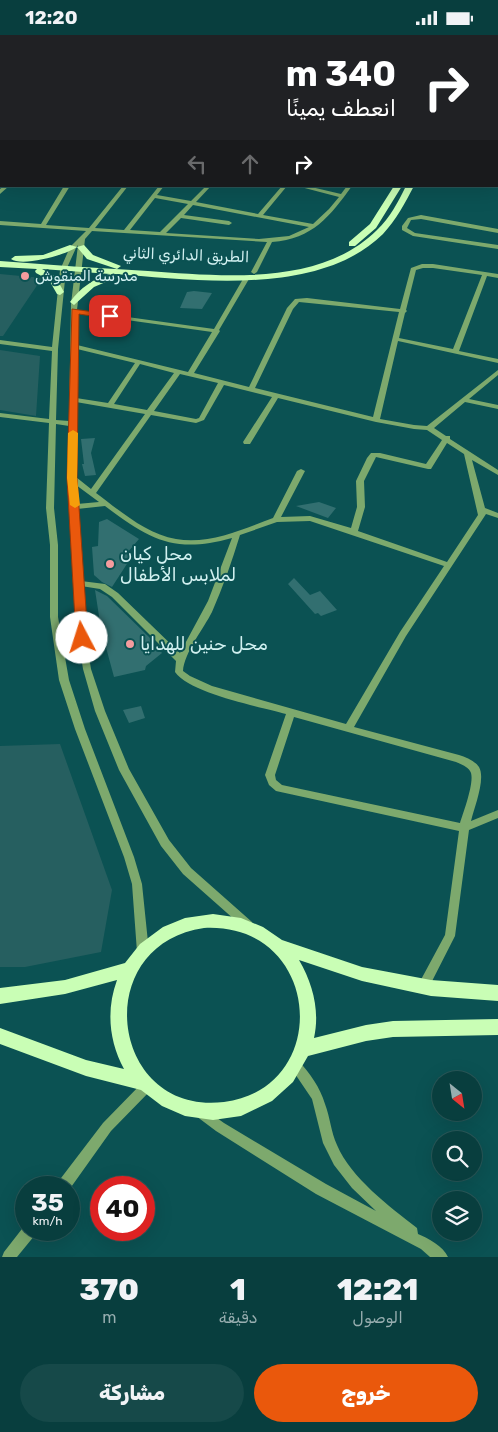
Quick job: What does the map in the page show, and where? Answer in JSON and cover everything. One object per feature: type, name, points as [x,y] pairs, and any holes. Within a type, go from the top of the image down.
[{"type":"main road","name":"الطريق الدائري الثاني","points":[[78,267],[117,266],[208,273],[254,272],[285,268],[309,262],[348,247],[374,226],[397,187]]},
{"type":"main road","name":"الطريق الدائري الثاني","points":[[0,258],[14,262],[78,267],[132,274],[246,279],[284,274],[316,266],[358,250],[384,228],[409,187]]},
{"type":"main road","points":[[14,262],[44,257],[79,245],[90,257],[117,266]]},
{"type":"main road","name":"الطريق الدائري الثاني","points":[[0,264],[14,262]]},
{"type":"main road","points":[[14,262],[46,273],[52,277],[60,292]]},
{"type":"main road","points":[[74,307],[84,289],[102,279],[132,274]]},
{"type":"main road","points":[[144,1084],[128,1065],[120,1050],[114,1017],[116,1000],[121,984],[129,969],[143,952],[162,938],[191,926],[206,923],[230,924],[253,930],[280,946],[362,974],[423,987],[498,993]]},
{"type":"main road","points":[[0,1036],[86,1068],[144,1084],[169,1100],[195,1107],[218,1108],[248,1101],[262,1095],[280,1082],[295,1065],[304,1049],[311,1026],[311,1003],[306,981],[280,946]]},
{"type":"main road","points":[[0,996],[65,987],[129,969]]},
{"type":"main road","points":[[304,1049],[366,1033],[393,1029],[498,1027]]},
{"type":"street","points":[[43,225],[66,187]]},
{"type":"street","points":[[125,187],[91,229],[65,266],[60,292],[55,349],[50,508],[54,545],[54,617],[58,652],[64,680],[80,729],[130,857],[137,884],[143,952]]},
{"type":"street","points":[[126,231],[161,187]]},
{"type":"street","points":[[162,234],[195,203],[208,187]]},
{"type":"street","points":[[260,215],[284,187]]},
{"type":"street","points":[[304,187],[342,195]]},
{"type":"street","points":[[0,223],[270,241],[290,238],[307,232],[315,226],[349,187]]},
{"type":"street","points":[[152,196],[315,226]]},
{"type":"street","points":[[181,216],[229,223]]},
{"type":"street","points":[[498,231],[421,217],[410,218],[406,221],[404,229],[413,234],[498,247]]},
{"type":"street","points":[[254,272],[270,241]]},
{"type":"street","points":[[79,245],[74,307],[72,478],[75,507],[77,583],[87,669],[100,711],[124,770],[165,843],[182,864],[215,897],[253,930]]},
{"type":"street","points":[[376,420],[413,269],[416,267],[433,266],[498,276]]},
{"type":"street","points":[[455,352],[485,273]]},
{"type":"street","points":[[190,375],[246,279]]},
{"type":"street","points":[[251,389],[290,308],[297,300],[404,311]]},
{"type":"street","points":[[74,307],[217,331]]},
{"type":"street","points":[[396,339],[498,361]]},
{"type":"street","points":[[0,342],[55,349]]},
{"type":"street","points":[[74,346],[376,420],[405,426],[429,428],[498,473]]},
{"type":"street","points":[[111,404],[139,361]]},
{"type":"street","points":[[92,493],[178,372]]},
{"type":"street","points":[[429,428],[498,372]]},
{"type":"street","points":[[73,399],[111,404],[199,421],[222,382]]},
{"type":"street","points":[[247,443],[277,395]]},
{"type":"street","points":[[465,400],[498,407]]},
{"type":"street","points":[[0,415],[73,424]]},
{"type":"street","points":[[354,532],[361,507],[360,481],[374,455],[428,467],[447,439]]},
{"type":"street","points":[[348,729],[403,634],[482,515],[483,509],[473,482],[467,452]]},
{"type":"street","points":[[276,521],[301,471]]},
{"type":"street","points":[[72,478],[106,504],[151,532],[176,542],[213,540],[276,521],[310,518],[448,565]]},
{"type":"street","points":[[75,507],[106,504]]},
{"type":"street","points":[[483,509],[498,516]]},
{"type":"street","points":[[237,533],[214,598],[201,625],[180,659],[179,672],[191,682],[348,729],[459,759],[470,764],[475,769],[477,779],[464,828],[450,936],[423,987]]},
{"type":"street","points":[[77,583],[102,586],[115,595],[180,659]]},
{"type":"street","points":[[291,712],[270,775],[272,782],[278,789],[464,828],[498,814]]},
{"type":"street","points":[[295,1065],[308,1080],[317,1097],[333,1151],[341,1162],[370,1198],[441,1257]]},
{"type":"street","points":[[70,1176],[107,1127],[144,1084]]},
{"type":"street","points":[[195,1107],[220,1127],[321,1189],[426,1245]]},
{"type":"street","points":[[9,1257],[21,1241]]},
{"type":"shaded area","points":[[0,274],[42,278],[3,336],[0,336]]},
{"type":"shaded area","points":[[0,350],[40,356],[36,416],[0,410]]},
{"type":"shaded area","points":[[60,744],[112,890],[101,952],[25,967],[0,967],[0,746]]},
{"type":"building","points":[[187,292],[212,293],[202,309],[180,308]]},
{"type":"building","points":[[95,438],[91,453],[96,475],[85,476],[82,464],[84,464],[81,439]]},
{"type":"building","points":[[319,502],[336,508],[328,518],[296,506]]},
{"type":"building","points":[[107,519],[139,539],[127,553],[134,553],[112,587],[94,575],[92,547],[98,546],[99,522]]},
{"type":"building","points":[[294,578],[310,595],[320,591],[337,610],[321,616],[318,613],[315,614],[288,584]]},
{"type":"building","name":"محل حنين للهدايا","points":[[95,590],[107,596],[150,638],[162,653],[146,666],[145,670],[114,677],[101,629]]},
{"type":"building","points":[[141,706],[145,718],[129,723],[123,710]]},
{"type":"slow traffic","points":[[73,433],[72,478],[75,505]]},
{"type":"place","name":"مدرسة المنقوش","points":[[25,276]]},
{"type":"place","name":"محل كيان لملابس الأطفال","points":[[110,564]]},
{"type":"place","name":"محل حنين للهدايا","points":[[130,644]]},
{"type":"route","points":[[82,638],[77,583],[75,507],[72,478],[74,311],[110,316]]}]
